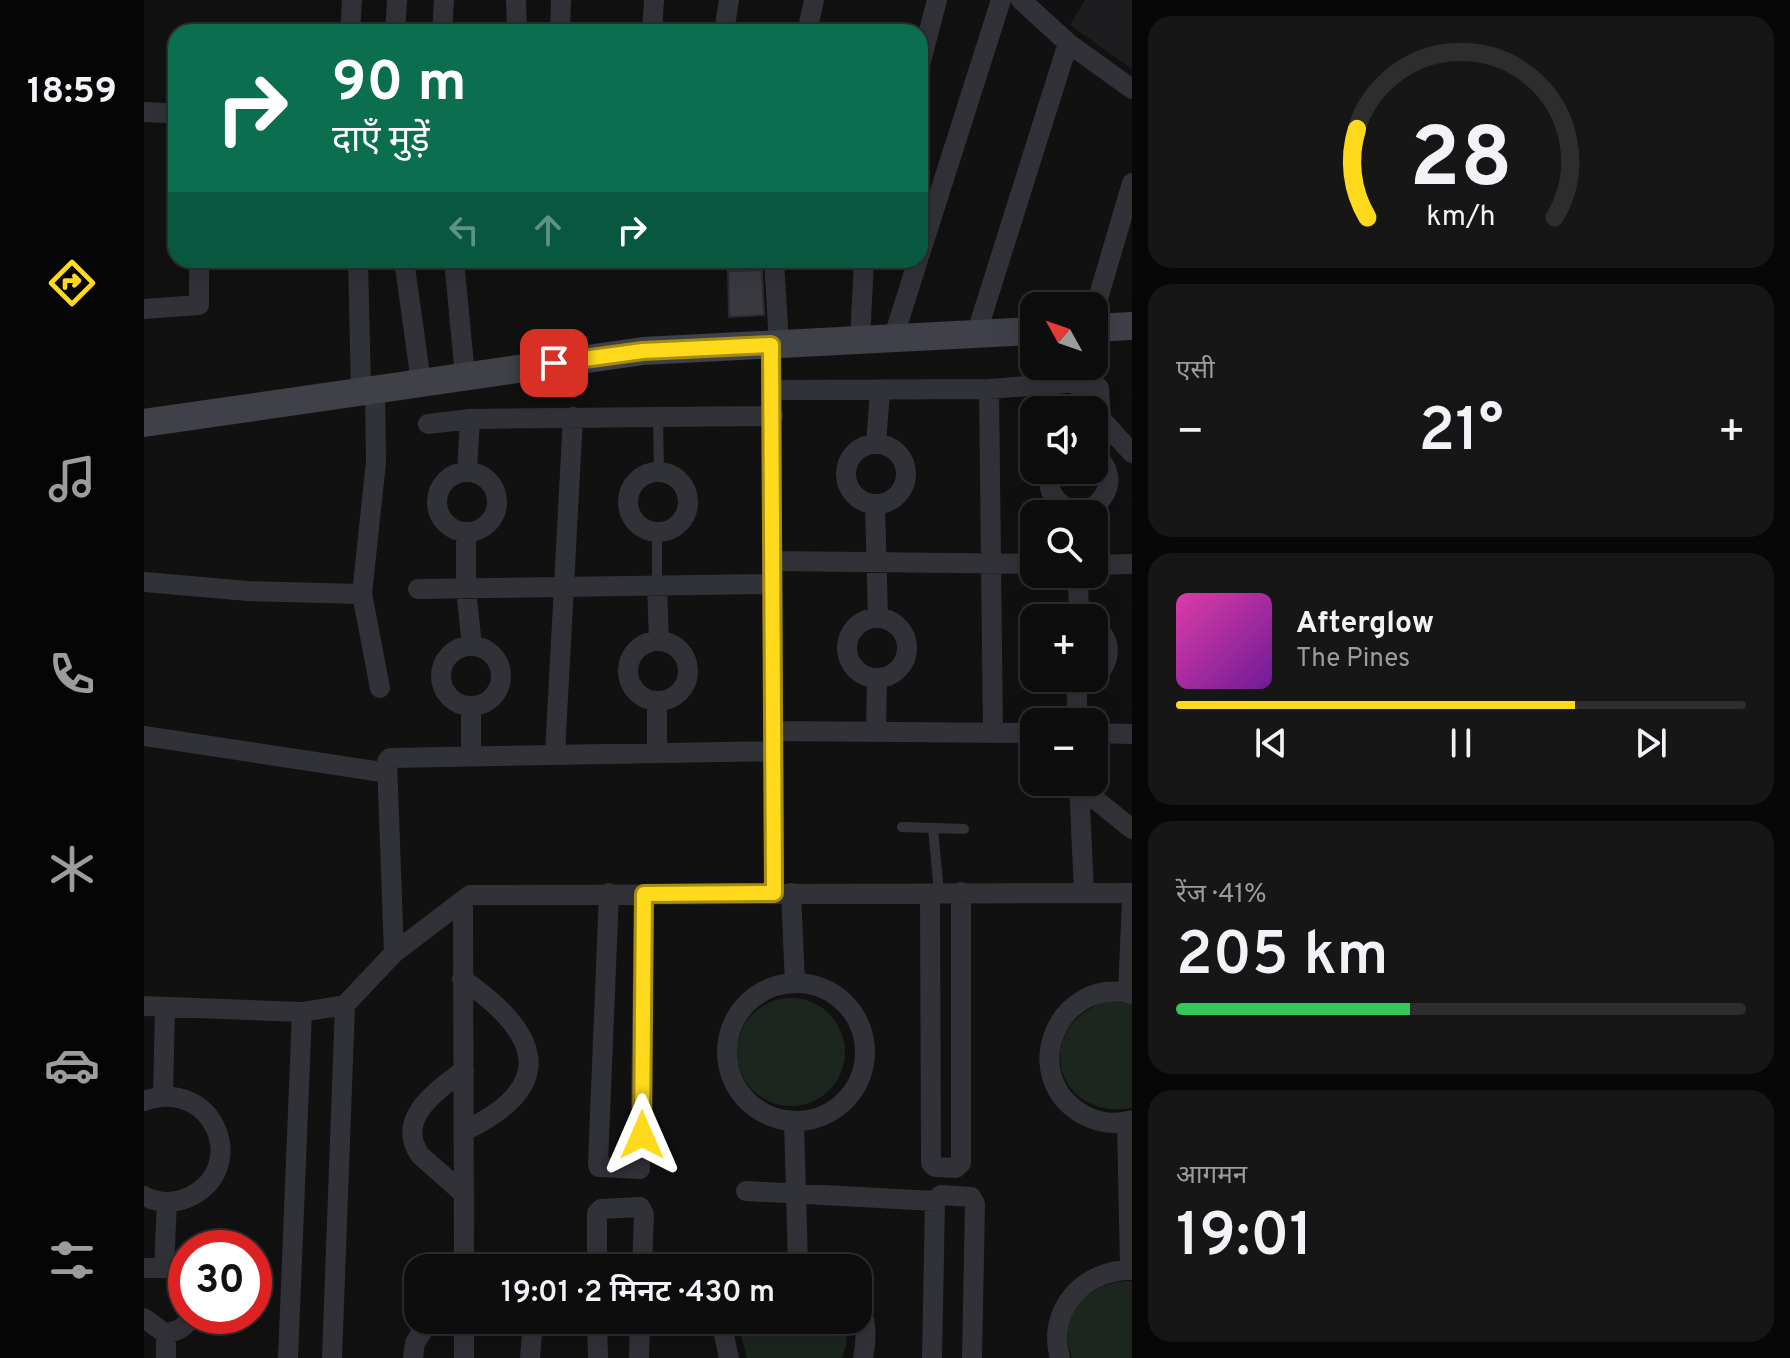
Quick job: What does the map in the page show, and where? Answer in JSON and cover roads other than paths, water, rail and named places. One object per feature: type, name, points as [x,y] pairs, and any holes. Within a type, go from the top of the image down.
[{"type":"street","points":[[350,24],[352,0]]},
{"type":"street","points":[[396,24],[397,0]]},
{"type":"street","points":[[442,24],[444,0]]},
{"type":"street","points":[[516,0],[517,24]]},
{"type":"street","points":[[560,24],[561,0]]},
{"type":"street","points":[[652,24],[654,0]]},
{"type":"street","points":[[725,24],[729,0]]},
{"type":"street","points":[[809,24],[814,0]]},
{"type":"street","points":[[928,34],[937,0]]},
{"type":"street","points":[[928,229],[1001,0]]},
{"type":"street","points":[[1021,0],[1068,43],[1132,89]]},
{"type":"street","points":[[976,335],[1068,43]]},
{"type":"street","points":[[144,112],[165,113]]},
{"type":"street","points":[[1100,292],[1132,183]]},
{"type":"street","points":[[144,309],[199,305],[199,268]]},
{"type":"street","points":[[359,268],[376,462],[362,594],[380,688]]},
{"type":"street","points":[[405,268],[421,382]]},
{"type":"street","points":[[455,268],[465,376]]},
{"type":"street","points":[[774,268],[773,741],[783,893],[795,983]]},
{"type":"street","points":[[860,341],[864,268]]},
{"type":"street","points":[[893,339],[915,268]]},
{"type":"street","points":[[1108,327],[1132,326]]},
{"type":"street","points":[[144,423],[643,351],[1020,332]]},
{"type":"street","points":[[1081,381],[1081,396]]},
{"type":"street","points":[[773,390],[989,389],[1091,381],[1099,388],[1101,419],[1132,453]]},
{"type":"street","points":[[989,389],[993,733]]},
{"type":"street","points":[[876,444],[880,391]]},
{"type":"street","points":[[428,424],[470,419],[773,416]]},
{"type":"street","points":[[555,754],[573,417]]},
{"type":"street","points":[[467,472],[470,419]]},
{"type":"street","points":[[876,444],[896,451],[906,469],[902,489],[895,497],[875,504],[857,498],[847,483],[846,473],[852,455],[867,445],[876,444]]},
{"type":"street","points":[[467,472],[485,478],[492,485],[497,503],[495,512],[484,527],[466,532],[447,525],[437,507],[437,496],[448,478],[467,472]]},
{"type":"street","points":[[659,472],[678,479],[684,487],[687,508],[677,525],[657,532],[648,530],[633,519],[628,501],[629,492],[641,477],[659,472]]},
{"type":"street","points":[[875,504],[878,618]]},
{"type":"street","points":[[466,532],[466,589],[472,646]]},
{"type":"street","points":[[772,561],[1020,563]]},
{"type":"street","points":[[1108,565],[1132,564]]},
{"type":"street","points":[[144,582],[248,591],[362,594]]},
{"type":"street","points":[[418,589],[772,584]]},
{"type":"street","points":[[657,585],[659,641]]},
{"type":"street","points":[[878,618],[896,624],[906,639],[907,648],[901,666],[886,677],[877,678],[866,676],[851,662],[848,642],[859,624],[878,618]]},
{"type":"street","points":[[659,641],[668,643],[683,654],[688,672],[682,689],[675,696],[657,701],[638,694],[628,676],[628,665],[639,648],[659,641]]},
{"type":"street","points":[[472,646],[490,652],[500,667],[502,677],[495,694],[480,705],[471,706],[452,699],[442,681],[446,660],[453,653],[472,646]]},
{"type":"street","points":[[876,731],[877,678]]},
{"type":"street","points":[[657,701],[657,752]]},
{"type":"street","points":[[471,706],[471,755]]},
{"type":"street","points":[[394,953],[387,761],[398,757],[657,752],[876,731],[1020,733]]},
{"type":"street","points":[[1108,733],[1132,734]]},
{"type":"street","points":[[144,736],[375,771]]},
{"type":"street","points":[[1080,796],[1084,893]]},
{"type":"street","points":[[1094,796],[1132,829]]},
{"type":"street","points":[[934,893],[931,1163],[935,1167],[956,1168],[961,1163],[961,892]]},
{"type":"street","points":[[609,893],[598,1164],[599,1167],[640,1169],[644,894]]},
{"type":"street","points":[[144,1006],[302,1012],[345,1005],[394,953],[470,895],[1132,893]]},
{"type":"street","points":[[1060,1358],[1057,1327],[1063,1308],[1075,1291],[1100,1275],[1131,1270],[1129,1121],[1109,1123],[1076,1111],[1058,1091],[1049,1066],[1050,1048],[1064,1016],[1077,1004],[1093,995],[1110,992],[1130,994],[1132,900]]},
{"type":"street","points":[[463,901],[466,1254]]},
{"type":"street","points":[[462,979],[480,991],[511,1021],[525,1042],[529,1060],[519,1093],[496,1115],[464,1131]]},
{"type":"street","points":[[795,983],[812,985],[842,1000],[861,1027],[865,1044],[860,1077],[852,1092],[827,1114],[794,1122],[771,1117],[751,1105],[736,1086],[728,1064],[728,1040],[736,1018],[751,1000],[772,988],[795,983]]},
{"type":"street","points":[[332,1358],[345,1005]]},
{"type":"street","points":[[144,1196],[167,1202],[199,1192],[211,1179],[218,1164],[220,1147],[217,1130],[208,1115],[188,1100],[153,1098],[165,1007]]},
{"type":"street","points":[[288,1358],[302,1012]]},
{"type":"street","points":[[464,1070],[422,1106],[413,1119],[411,1130],[420,1155],[464,1194]]},
{"type":"street","points":[[794,1122],[798,1254]]},
{"type":"street","points":[[746,1191],[935,1201]]},
{"type":"street","points":[[932,1358],[935,1201],[941,1195],[971,1197],[975,1204],[972,1358]]},
{"type":"street","points":[[154,1268],[167,1202]]},
{"type":"street","points":[[597,1254],[597,1213],[601,1209],[640,1207],[644,1214],[643,1254]]},
{"type":"street","points":[[144,1318],[166,1334],[166,1358]]},
{"type":"street","points":[[413,1358],[415,1343],[420,1334]]},
{"type":"street","points":[[464,1334],[464,1358]]},
{"type":"street","points":[[530,1358],[532,1334]]},
{"type":"street","points":[[597,1334],[598,1358]]},
{"type":"street","points":[[639,1358],[640,1334]]},
{"type":"street","points":[[724,1334],[729,1358]]},
{"type":"street","points":[[863,1358],[867,1334]]},
{"type":"lane","points":[[658,416],[659,472]]},
{"type":"lane","points":[[657,532],[657,585]]},
{"type":"lane","points":[[902,827],[964,829]]},
{"type":"lane","points":[[933,828],[934,893]]}]
